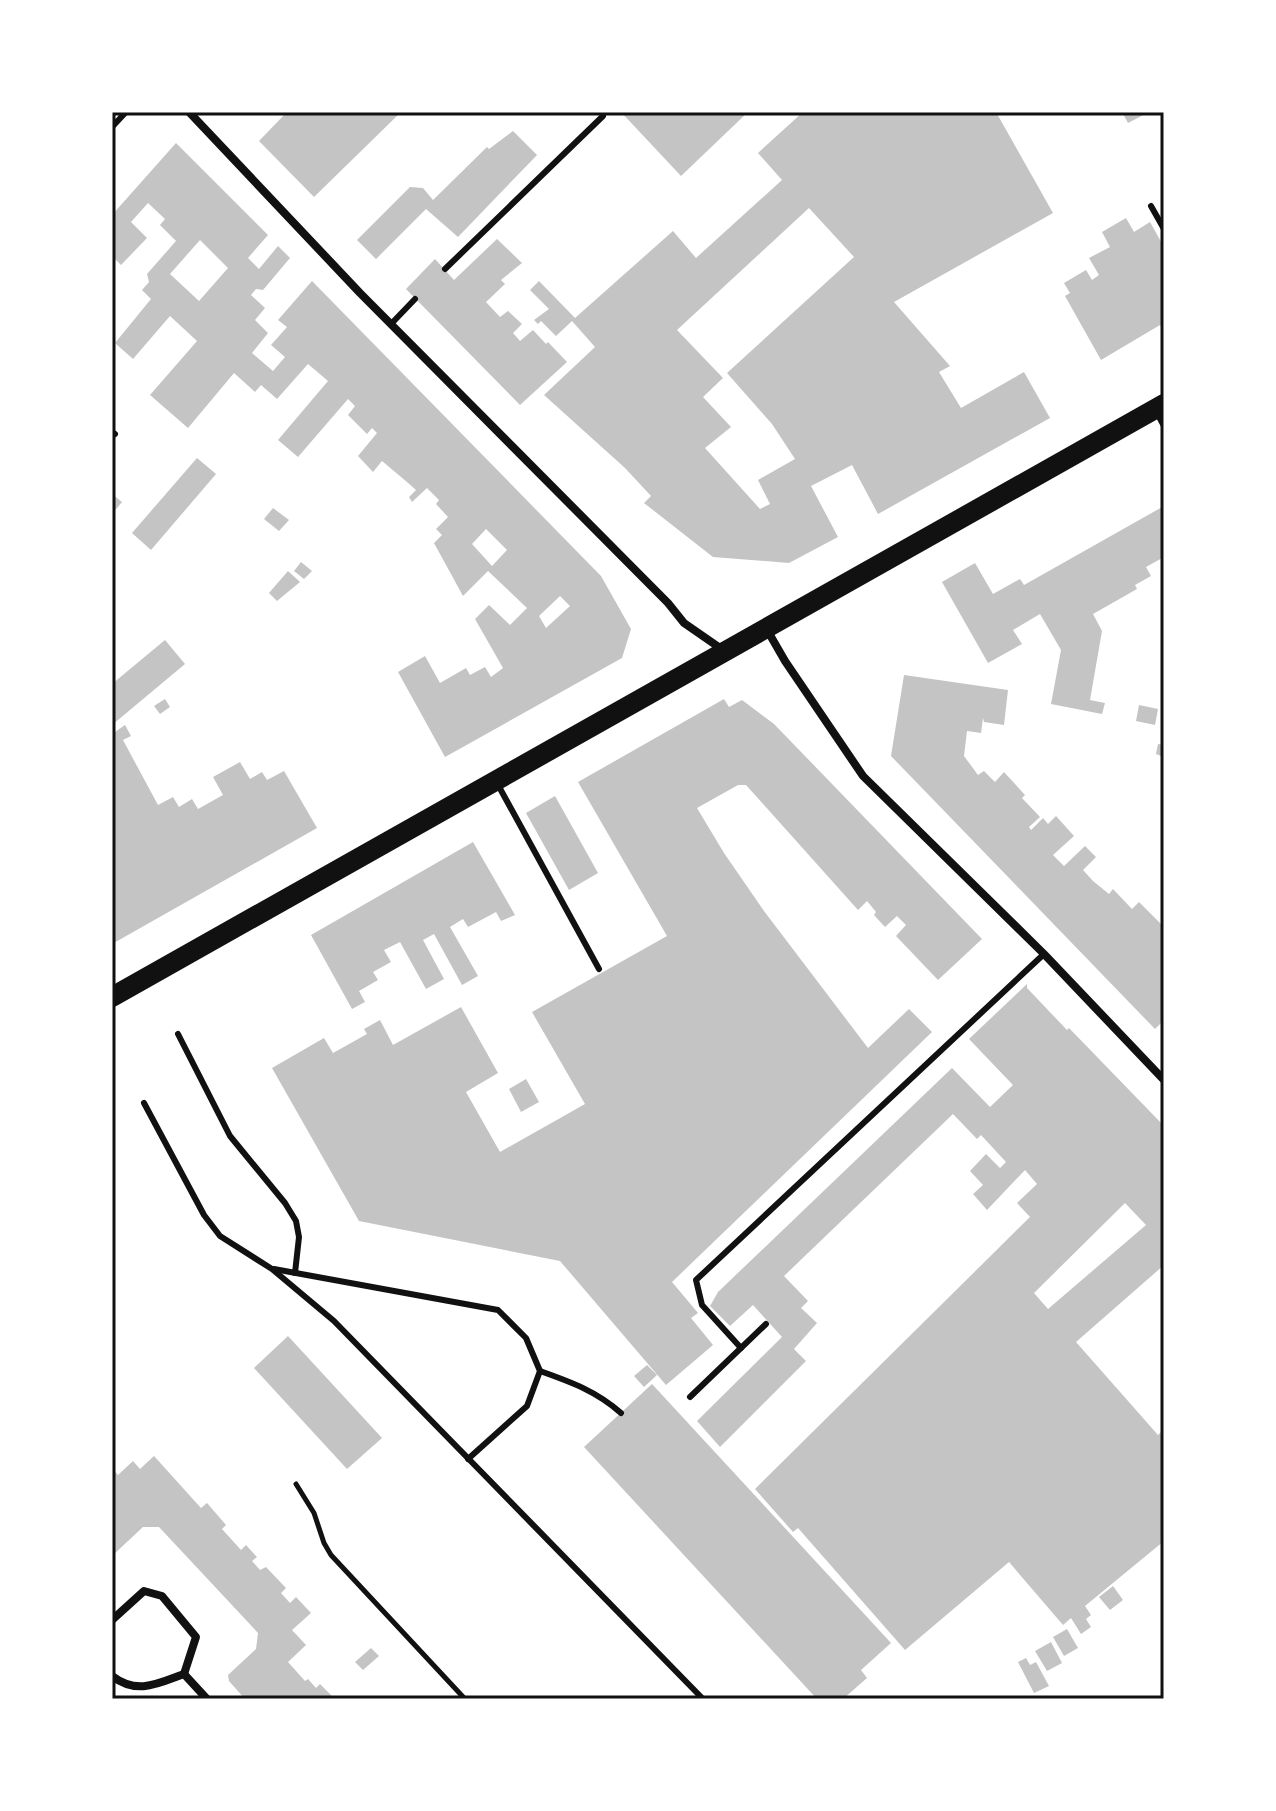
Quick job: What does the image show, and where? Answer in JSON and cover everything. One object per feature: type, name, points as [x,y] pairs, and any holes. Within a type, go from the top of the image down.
[{"type":"main road","points":[[112,997],[724,650],[1161,413]]},
{"type":"street","points":[[189,112],[668,603],[684,623],[724,650]]},
{"type":"street","points":[[766,627],[785,661],[863,776],[1044,954],[1164,1080]]},
{"type":"street","points":[[112,1620],[144,1591],[162,1596],[196,1637],[184,1674]]},
{"type":"street","points":[[112,1676],[125,1686],[152,1686],[184,1674]]},
{"type":"street","points":[[184,1674],[207,1699]]},
{"type":"lane","points":[[112,127],[126,112]]},
{"type":"lane","points":[[445,269],[603,116]]},
{"type":"lane","points":[[1151,206],[1164,229]]},
{"type":"lane","points":[[392,323],[415,299]]},
{"type":"lane","points":[[494,779],[599,969]]},
{"type":"lane","points":[[741,1348],[702,1305],[696,1280],[1044,954]]},
{"type":"lane","points":[[178,1034],[230,1136],[296,1221],[299,1237],[295,1273]]},
{"type":"lane","points":[[144,1103],[204,1215],[220,1236],[272,1269],[334,1321],[703,1699]]},
{"type":"lane","points":[[272,1269],[498,1310],[526,1338],[540,1371],[527,1406],[468,1459]]},
{"type":"lane","points":[[690,1397],[766,1324]]},
{"type":"lane","points":[[540,1371],[583,1385],[621,1413]]},
{"type":"path","points":[[296,1484],[314,1513],[331,1555],[465,1699]]},
{"type":"building","points":[[287,112],[401,112],[314,197],[259,141]]},
{"type":"building","points":[[621,112],[748,112],[681,176]]},
{"type":"building","points":[[803,112],[996,112],[1053,213],[894,302],[950,366],[939,372],[961,408],[1024,372],[1050,418],[878,514],[852,465],[811,486],[838,537],[789,563],[713,557],[644,503],[651,496],[625,468],[544,395],[595,347],[572,321],[556,336],[541,321],[538,324],[534,320],[549,309],[530,290],[539,281],[575,318],[673,231],[696,258],[782,180],[758,153]],"holes":[[[809,208],[854,257],[727,373],[772,424],[795,459],[758,480],[770,504],[760,509],[705,448],[731,427],[703,397],[723,378],[677,330]]]},
{"type":"building","points":[[1122,112],[1149,112],[1128,123]]},
{"type":"building","points":[[513,131],[537,155],[458,237],[426,209],[376,259],[357,240],[410,187],[423,188],[433,200],[487,147],[489,149]]},
{"type":"building","points":[[176,143],[268,235],[248,258],[259,269],[278,246],[290,258],[263,290],[256,289],[251,295],[265,308],[255,320],[268,333],[252,353],[273,371],[285,357],[271,345],[287,327],[278,320],[312,281],[601,576],[631,629],[622,658],[445,757],[398,672],[425,656],[440,683],[466,668],[470,675],[485,667],[491,677],[503,668],[475,619],[489,605],[510,625],[527,608],[488,571],[463,596],[434,543],[442,535],[436,529],[448,517],[436,504],[439,500],[427,488],[412,502],[409,497],[416,490],[407,482],[382,461],[373,472],[358,456],[377,433],[372,428],[367,434],[348,415],[355,406],[348,399],[298,457],[278,440],[328,381],[308,364],[277,399],[261,385],[255,392],[234,373],[188,428],[150,395],[197,341],[170,316],[133,359],[115,343],[151,299],[142,290],[149,282],[147,274],[176,241],[160,225],[165,219],[148,203],[131,222],[147,238],[121,265],[112,256],[112,215]],"holes":[[[200,240],[228,268],[199,301],[170,274]],[[486,529],[507,550],[492,566],[472,544]],[[560,596],[570,606],[546,628],[539,616]]]},
{"type":"building","points":[[1126,218],[1134,232],[1150,222],[1164,247],[1164,331],[1160,325],[1101,360],[1065,296],[1070,293],[1064,283],[1086,270],[1092,280],[1099,275],[1089,258],[1110,247],[1102,232]]},
{"type":"building","points":[[497,239],[522,263],[501,280],[505,284],[486,302],[500,317],[508,311],[522,324],[513,333],[520,341],[533,330],[567,362],[520,405],[406,289],[435,259],[454,280]]},
{"type":"building","points":[[197,458],[216,474],[151,550],[132,533]]},
{"type":"building","points":[[112,494],[122,502],[112,514]]},
{"type":"building","points":[[1164,506],[1164,557],[1146,567],[1151,576],[1135,585],[1137,589],[1093,614],[1102,631],[1090,700],[1105,703],[1102,714],[1051,704],[1061,650],[1040,614],[1013,630],[1022,644],[988,663],[942,582],[975,563],[993,594],[1020,579],[1024,585]]},
{"type":"building","points":[[273,508],[289,520],[279,531],[264,519]]},
{"type":"building","points":[[301,562],[312,571],[304,579],[294,571]]},
{"type":"building","points":[[288,571],[300,582],[277,601],[269,593]]},
{"type":"building","points":[[165,640],[185,664],[112,725],[112,684]]},
{"type":"building","points":[[904,675],[1008,690],[1004,725],[984,722],[983,718],[981,733],[967,731],[964,756],[978,775],[984,771],[995,782],[1004,772],[1025,795],[1022,798],[1040,817],[1029,827],[1031,830],[1043,818],[1048,824],[1056,816],[1074,836],[1053,855],[1064,866],[1085,846],[1096,857],[1083,870],[1093,881],[1109,894],[1113,889],[1132,909],[1139,902],[1164,927],[1164,1020],[1155,1029],[891,756]]},
{"type":"building","points":[[165,699],[170,707],[160,714],[154,706]]},
{"type":"building","points":[[724,699],[729,707],[742,700],[774,724],[982,939],[938,980],[896,936],[906,925],[897,916],[885,927],[867,901],[858,910],[746,785],[738,785],[697,808],[764,911],[868,1048],[909,1009],[932,1032],[672,1282],[698,1313],[691,1318],[713,1345],[666,1385],[560,1261],[359,1221],[272,1068],[324,1038],[333,1053],[367,1034],[364,1029],[380,1020],[393,1045],[461,1007],[498,1073],[466,1092],[500,1152],[585,1104],[532,1012],[667,936],[578,782]]},
{"type":"building","points":[[1139,705],[1158,709],[1155,725],[1136,721]]},
{"type":"building","points":[[125,725],[131,736],[123,740],[158,805],[173,797],[179,807],[192,799],[198,809],[223,795],[213,777],[240,762],[250,779],[262,772],[267,780],[284,771],[317,828],[112,944],[112,734]]},
{"type":"building","points":[[1158,744],[1164,745],[1164,757],[1156,754]]},
{"type":"building","points":[[555,796],[598,873],[569,890],[526,813]]},
{"type":"building","points":[[473,842],[515,915],[501,921],[496,912],[468,927],[463,919],[450,927],[478,976],[462,985],[434,934],[423,940],[444,979],[426,989],[400,942],[384,950],[391,962],[373,972],[378,980],[359,991],[365,1002],[352,1009],[311,935]]},
{"type":"building","points":[[1027,984],[1027,988],[1067,1030],[1069,1028],[1164,1126],[1164,1265],[1076,1342],[1158,1435],[1164,1429],[1164,1541],[1085,1606],[1091,1615],[1086,1619],[1091,1627],[1081,1634],[1071,1618],[1063,1625],[1009,1562],[905,1650],[798,1528],[793,1532],[755,1489],[1030,1217],[1017,1203],[1037,1184],[1025,1170],[987,1210],[973,1194],[983,1185],[970,1171],[986,1154],[1000,1168],[1006,1162],[981,1135],[977,1139],[953,1114],[784,1276],[808,1301],[801,1308],[817,1323],[794,1349],[806,1361],[720,1447],[697,1421],[782,1337],[753,1305],[730,1326],[710,1306],[718,1292],[952,1068],[990,1107],[1013,1085],[969,1039]],"holes":[[[1125,1203],[1146,1225],[1048,1309],[1034,1293]]]},
{"type":"building","points":[[526,1079],[539,1102],[521,1112],[509,1089]]},
{"type":"building","points":[[288,1336],[382,1438],[347,1469],[254,1368]]},
{"type":"building","points":[[647,1365],[657,1375],[644,1387],[634,1376]]},
{"type":"building","points":[[652,1384],[891,1643],[861,1670],[867,1678],[843,1699],[817,1699],[584,1447]]},
{"type":"building","points":[[154,1456],[201,1508],[207,1503],[226,1525],[222,1529],[241,1550],[246,1545],[257,1557],[252,1561],[260,1570],[266,1567],[286,1588],[281,1593],[290,1603],[296,1597],[311,1613],[292,1630],[306,1645],[288,1662],[305,1681],[308,1679],[316,1688],[320,1684],[333,1697],[245,1699],[229,1681],[228,1675],[256,1649],[258,1633],[159,1527],[143,1527],[112,1556],[112,1468],[118,1475],[133,1461],[140,1469]]},
{"type":"building","points":[[1113,1586],[1123,1600],[1110,1610],[1099,1597]]},
{"type":"building","points":[[1067,1629],[1078,1648],[1064,1656],[1053,1637]]},
{"type":"building","points":[[1051,1642],[1062,1663],[1047,1671],[1035,1651]]},
{"type":"building","points":[[371,1648],[379,1656],[363,1670],[355,1662]]},
{"type":"building","points":[[1026,1658],[1030,1665],[1036,1662],[1049,1686],[1034,1693],[1018,1662]]}]
